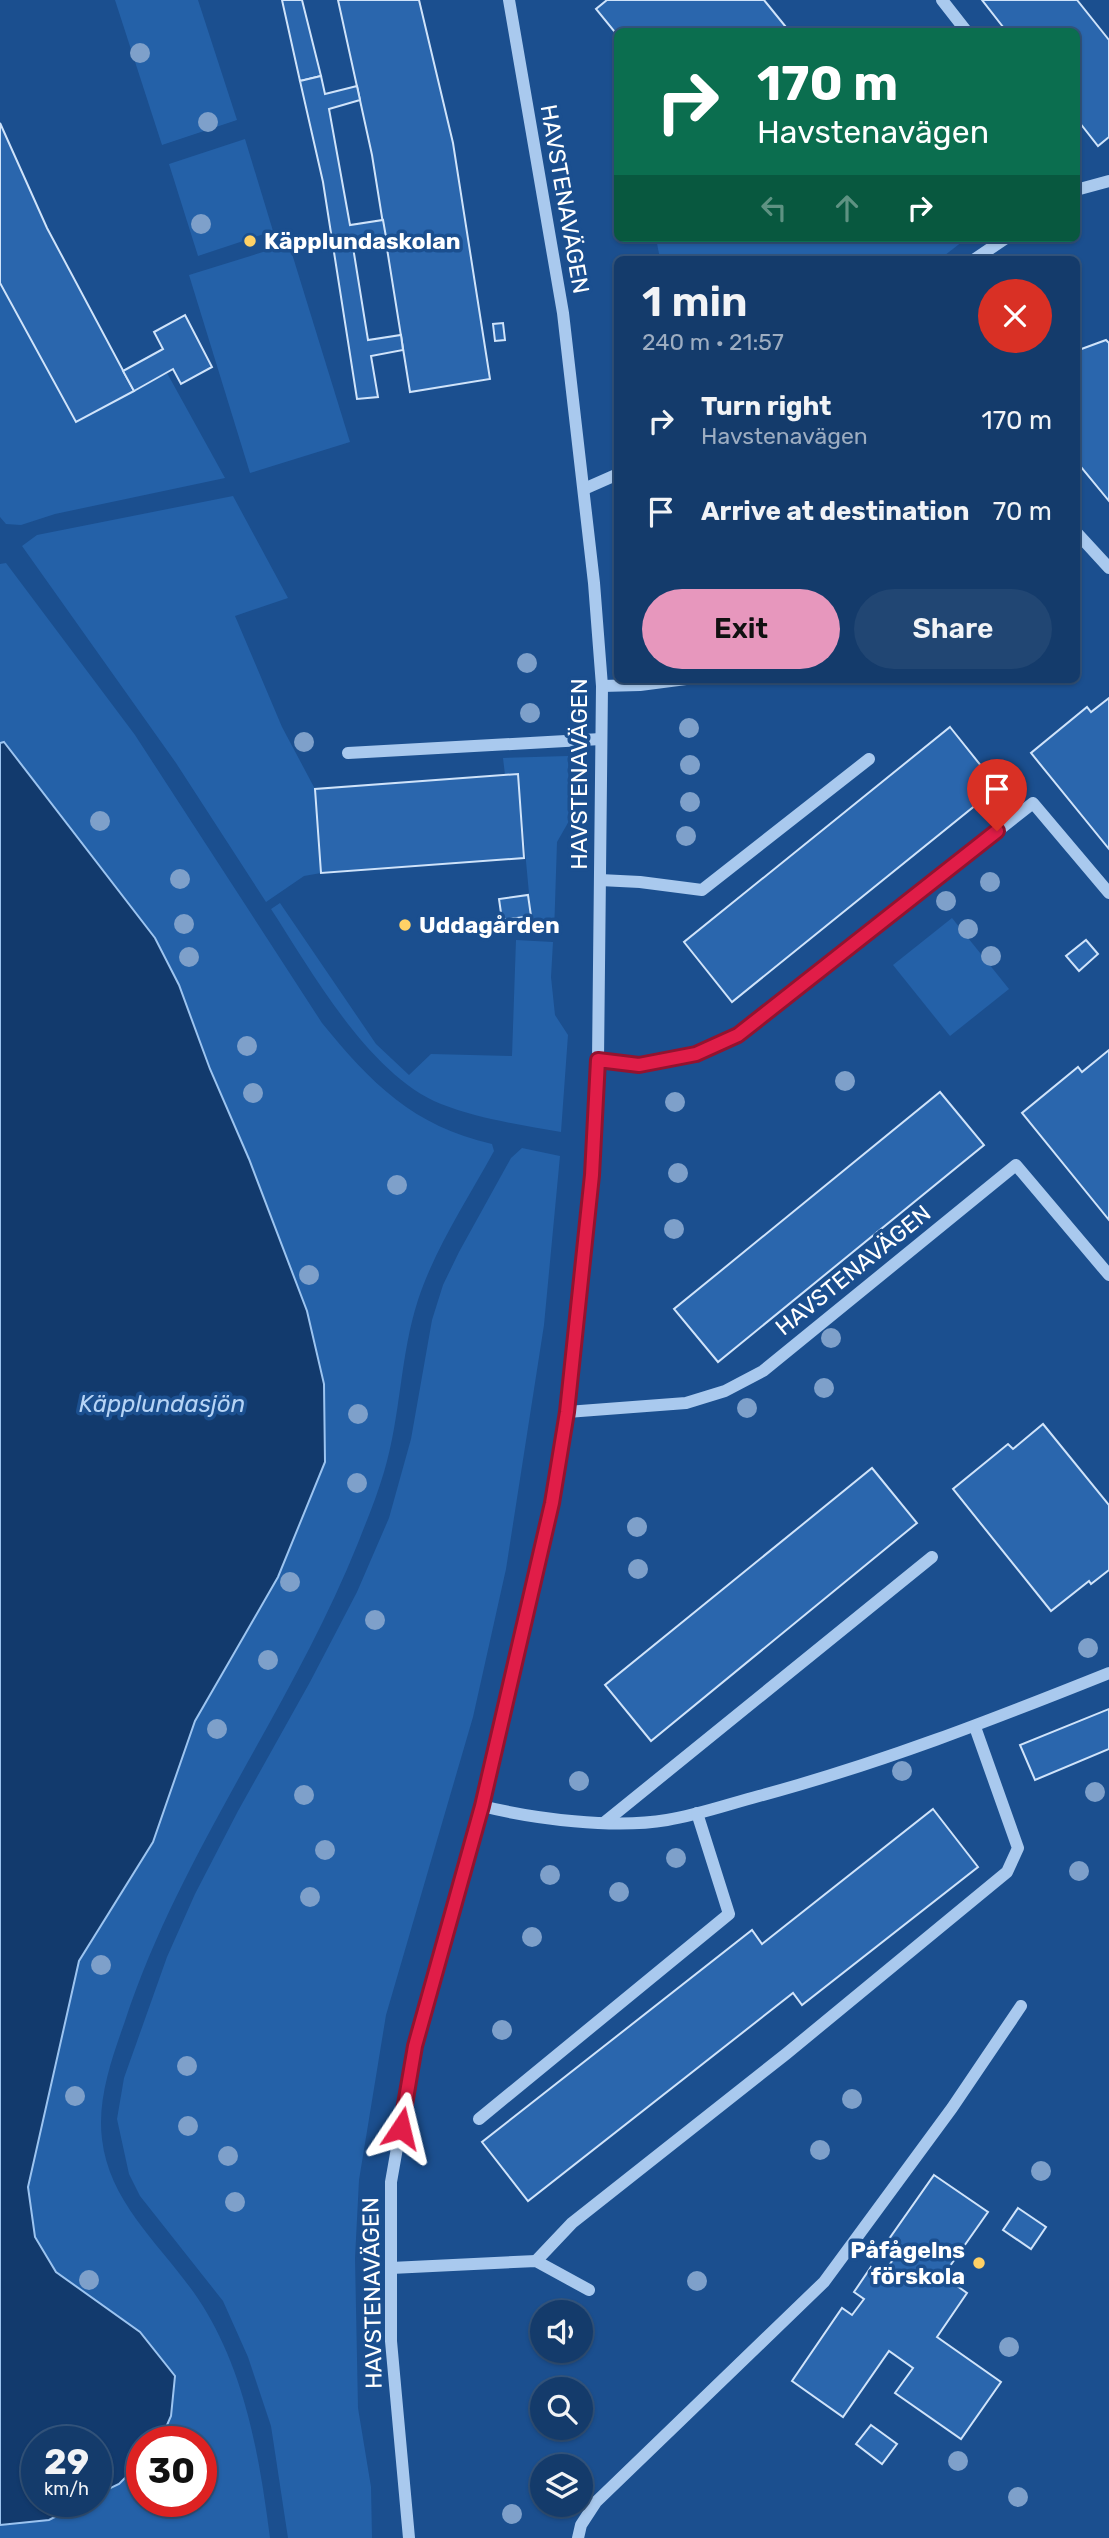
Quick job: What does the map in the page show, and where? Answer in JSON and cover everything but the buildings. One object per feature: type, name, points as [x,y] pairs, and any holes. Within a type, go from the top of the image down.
[{"type":"street","name":"HAVSTENAVÄGEN","points":[[409,2538],[391,2341],[391,2182],[415,2046],[482,1806],[552,1503],[567,1412],[595,1149],[602,686],[584,489],[563,313],[509,0]]},
{"type":"street","points":[[942,0],[964,28]]},
{"type":"street","points":[[1080,189],[1109,181]]},
{"type":"street","points":[[979,256],[1000,242]]},
{"type":"street","points":[[584,489],[614,476]]},
{"type":"street","points":[[1080,536],[1109,568]]},
{"type":"street","points":[[602,686],[655,683]]},
{"type":"street","points":[[348,753],[601,739]]},
{"type":"street","points":[[600,880],[702,890],[869,759]]},
{"type":"street","points":[[598,1060],[639,1065],[696,1054],[738,1035],[1033,803],[1109,893]]},
{"type":"street","name":"HAVSTENAVÄGEN","points":[[567,1412],[686,1403],[725,1391],[763,1371],[1016,1165],[1109,1275]]},
{"type":"street","points":[[605,1823],[932,1557]]},
{"type":"street","points":[[482,1806],[519,1815],[605,1823],[666,1821],[812,1782],[975,1727],[1109,1673]]},
{"type":"street","points":[[536,2261],[572,2223],[807,2037],[1007,1872],[1018,1848],[975,1727]]},
{"type":"street","points":[[479,2119],[729,1914],[697,1812]]},
{"type":"street","points":[[578,2538],[581,2525],[596,2502],[824,2282],[952,2108],[1021,2006]]},
{"type":"street","points":[[391,2268],[536,2261],[589,2290]]},
{"type":"shaded area","points":[[115,0],[198,0],[237,120],[162,145]]},
{"type":"shaded area","points":[[245,139],[273,231],[198,256],[169,164]]},
{"type":"shaded area","points":[[657,242],[962,242],[944,256],[659,256]]},
{"type":"shaded area","points":[[289,244],[350,442],[250,473],[189,275]]},
{"type":"shaded area","points":[[0,283],[76,422],[167,373],[225,478],[55,514],[21,525],[6,524],[0,517]]},
{"type":"shaded area","points":[[233,496],[288,598],[235,616],[282,727],[315,789],[321,873],[304,876],[266,902],[176,763],[22,546],[37,535]]},
{"type":"shaded area","points":[[6,563],[135,735],[322,1023],[376,1083],[416,1114],[464,1136],[492,1144],[494,1151],[443,1243],[418,1300],[407,1342],[390,1451],[358,1543],[302,1663],[206,1839],[148,1958],[111,2064],[104,2094],[102,2139],[107,2164],[117,2188],[130,2210],[193,2291],[221,2339],[232,2366],[250,2422],[270,2538],[0,2538],[0,2525],[49,2520],[55,2517],[112,2517],[112,2487],[126,2477],[126,2517],[217,2517],[217,2426],[167,2426],[171,2416],[140,2332],[56,2272],[35,2237],[28,2187],[79,1961],[153,1842],[195,1721],[278,1577],[325,1462],[324,1384],[307,1311],[249,1159],[155,938],[4,742],[0,743],[0,564]]},
{"type":"shaded area","points":[[568,756],[569,821],[557,842],[554,934],[516,932],[513,918],[531,915],[518,775],[505,775],[503,758]]},
{"type":"shaded area","points":[[280,903],[376,1044],[409,1075],[431,1054],[512,1056],[516,940],[553,942],[551,977],[555,1015],[568,1035],[561,1132],[485,1118],[441,1104],[415,1090],[390,1070],[366,1046],[324,991],[271,909]]},
{"type":"shaded area","points":[[952,918],[1009,989],[950,1036],[893,965]]},
{"type":"shaded area","points":[[522,1148],[560,1156],[544,1325],[506,1569],[473,1717],[386,2015],[359,2180],[355,2258],[358,2408],[371,2487],[372,2538],[288,2538],[271,2426],[248,2357],[223,2301],[140,2196],[129,2174],[117,2119],[124,2078],[167,1957],[195,1894],[357,1592],[389,1518],[411,1439],[432,1320],[443,1285],[511,1158]]},
{"type":"water","name":"Käpplundasjön","points":[[4,742],[155,938],[179,985],[307,1311],[324,1384],[325,1462],[278,1577],[195,1721],[153,1842],[79,1961],[28,2187],[35,2237],[56,2272],[140,2332],[175,2376],[171,2416],[167,2426],[126,2426],[126,2477],[112,2487],[112,2426],[21,2426],[21,2517],[55,2517],[49,2520],[0,2525],[0,743]]},
{"type":"place","name":"Käpplundaskolan","points":[[250,241]]},
{"type":"place","name":"Uddagården","points":[[405,925]]},
{"type":"place","name":"Påfågelns förskola","points":[[979,2263]]},
{"type":"route","points":[[401,2128],[415,2046],[482,1806],[552,1503],[567,1412],[595,1149],[598,1060],[639,1065],[696,1054],[738,1035],[997,831]]}]
